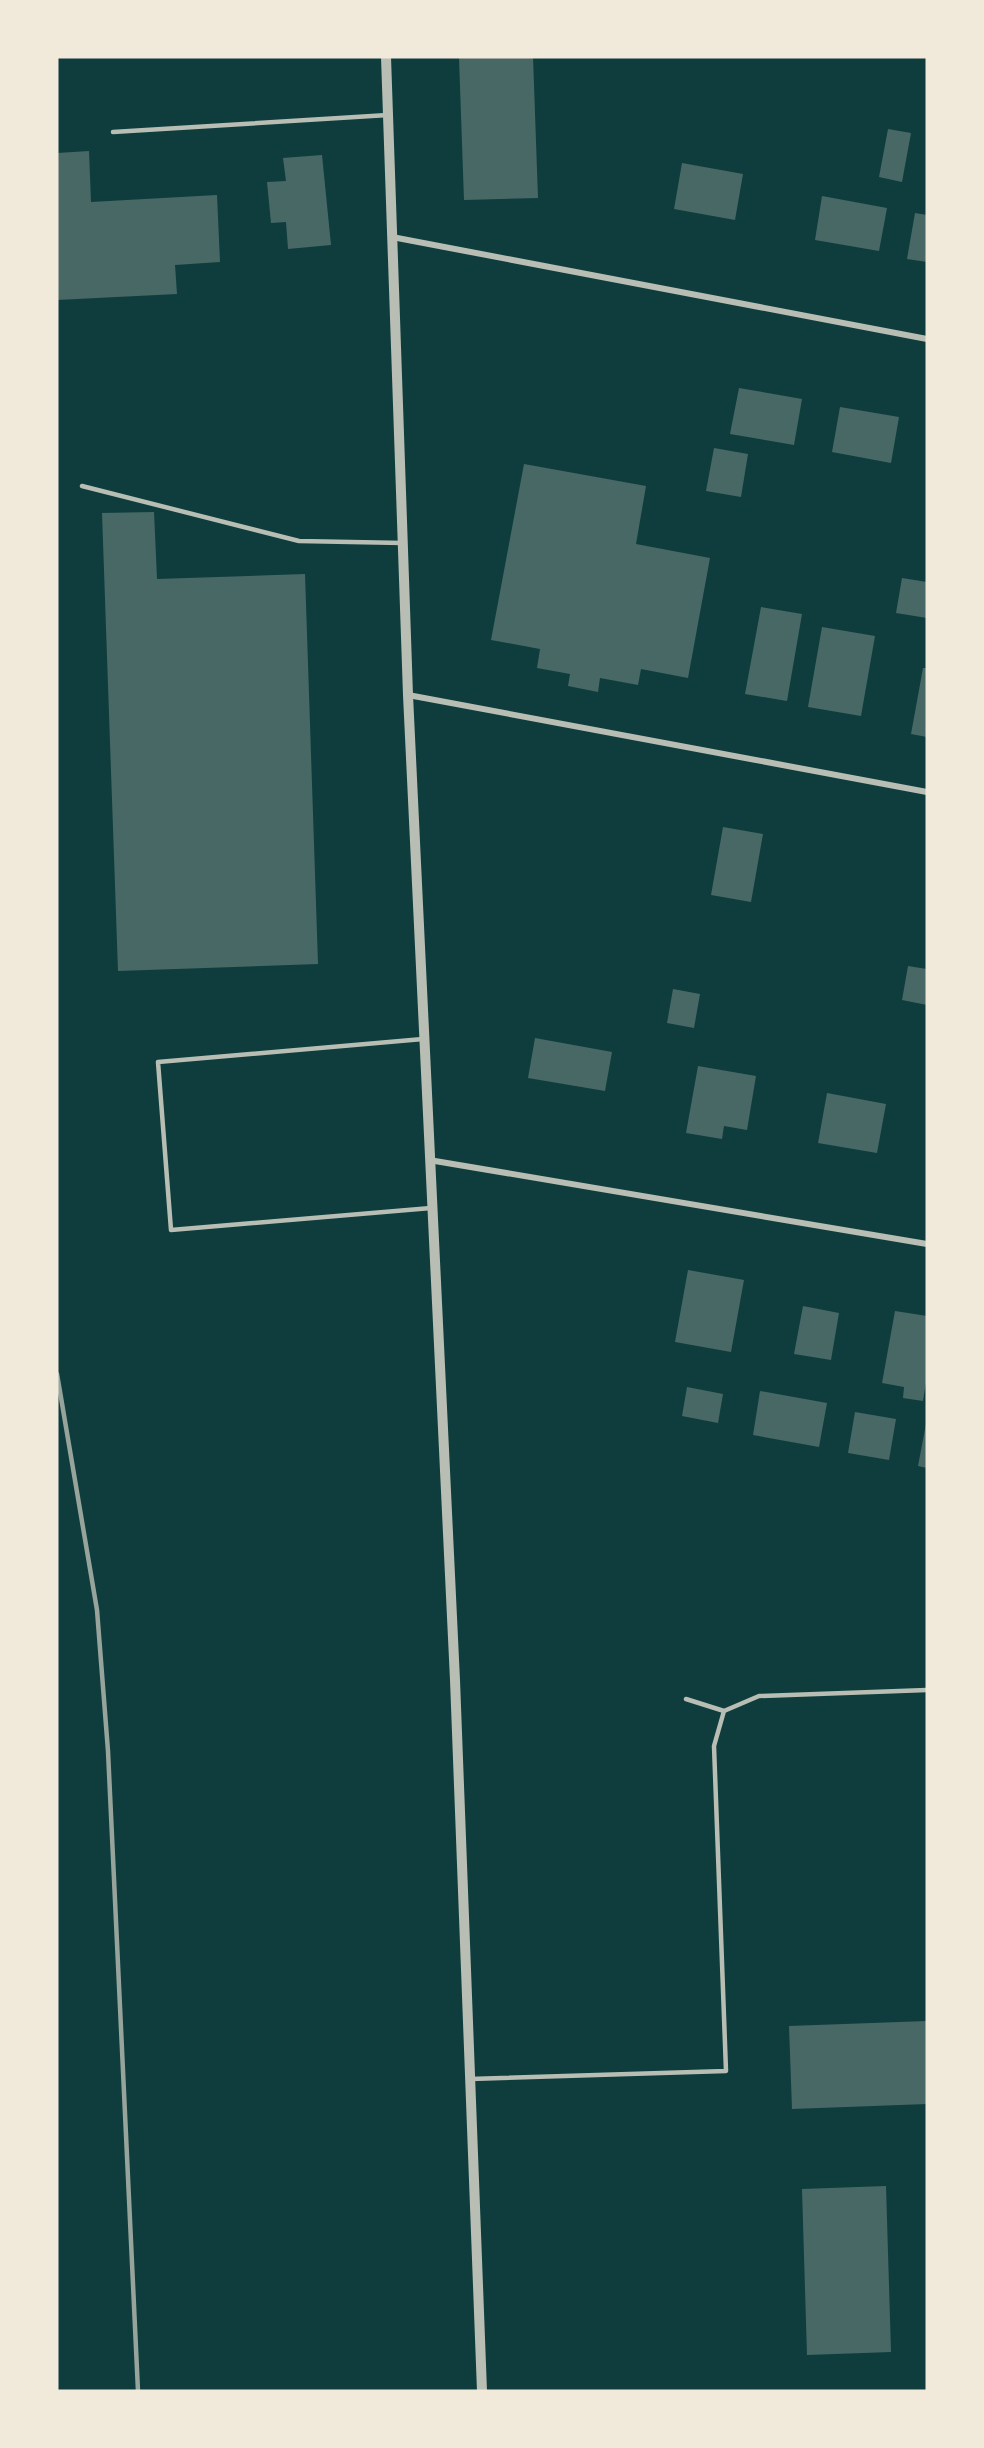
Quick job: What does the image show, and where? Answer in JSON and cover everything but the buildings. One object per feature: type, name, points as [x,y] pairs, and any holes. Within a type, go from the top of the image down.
[{"type":"street","points":[[386,57],[408,695],[455,1680],[482,2391]]},
{"type":"street","points":[[392,237],[927,339]]},
{"type":"street","points":[[408,695],[927,792]]},
{"type":"street","points":[[429,1160],[927,1244]]},
{"type":"lane","points":[[113,132],[388,115]]},
{"type":"lane","points":[[82,486],[299,541],[403,543]]},
{"type":"lane","points":[[423,1039],[158,1062],[171,1230],[432,1208]]},
{"type":"lane","points":[[686,1699],[724,1711],[759,1696],[927,1690]]},
{"type":"lane","points":[[470,2079],[726,2072],[714,1746],[724,1711]]},
{"type":"railway","points":[[57,1374],[97,1610],[108,1751],[138,2391]]}]
